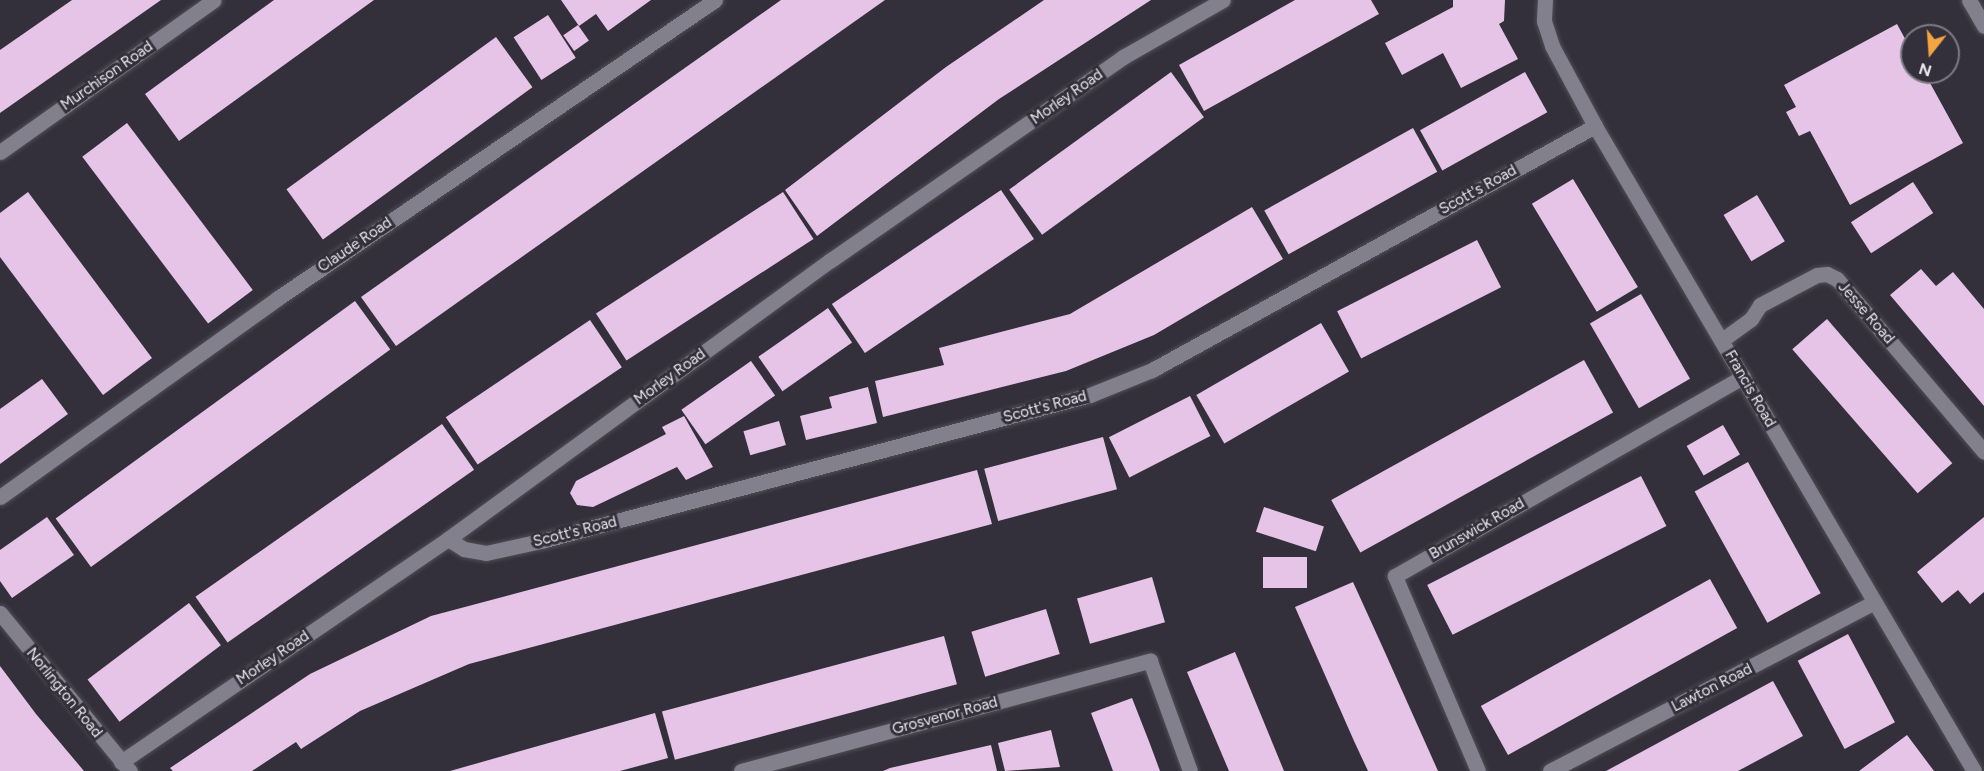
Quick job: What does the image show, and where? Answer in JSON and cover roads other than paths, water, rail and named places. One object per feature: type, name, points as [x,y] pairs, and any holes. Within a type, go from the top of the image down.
[{"type":"street","name":"Murchison Road","points":[[0,152],[213,0]]},
{"type":"street","name":"Claude Road","points":[[0,497],[278,298],[715,0]]},
{"type":"street","name":"Morley Road","points":[[125,766],[448,538],[850,247],[1124,57],[1223,0]]},
{"type":"street","name":"Francis Road","points":[[1545,0],[1544,21],[1552,46],[1595,126],[1743,376],[1873,603],[1974,771]]},
{"type":"street","points":[[1969,0],[1984,26]]},
{"type":"street","name":"Scott's Road","points":[[448,538],[464,549],[486,553],[545,540],[1090,395],[1152,370],[1595,126]]},
{"type":"street","name":"Jesse Road","points":[[1722,340],[1751,319],[1760,305],[1817,275],[1827,274],[1837,279],[1984,452]]},
{"type":"street","name":"Brunswick Road","points":[[1478,771],[1395,576],[1743,376]]},
{"type":"street","name":"Lawton Road","points":[[1550,771],[1873,603]]},
{"type":"street","name":"Norlington Road","points":[[0,613],[125,766]]},
{"type":"street","name":"Grosvenor Road","points":[[741,771],[1150,661],[1190,771]]}]
